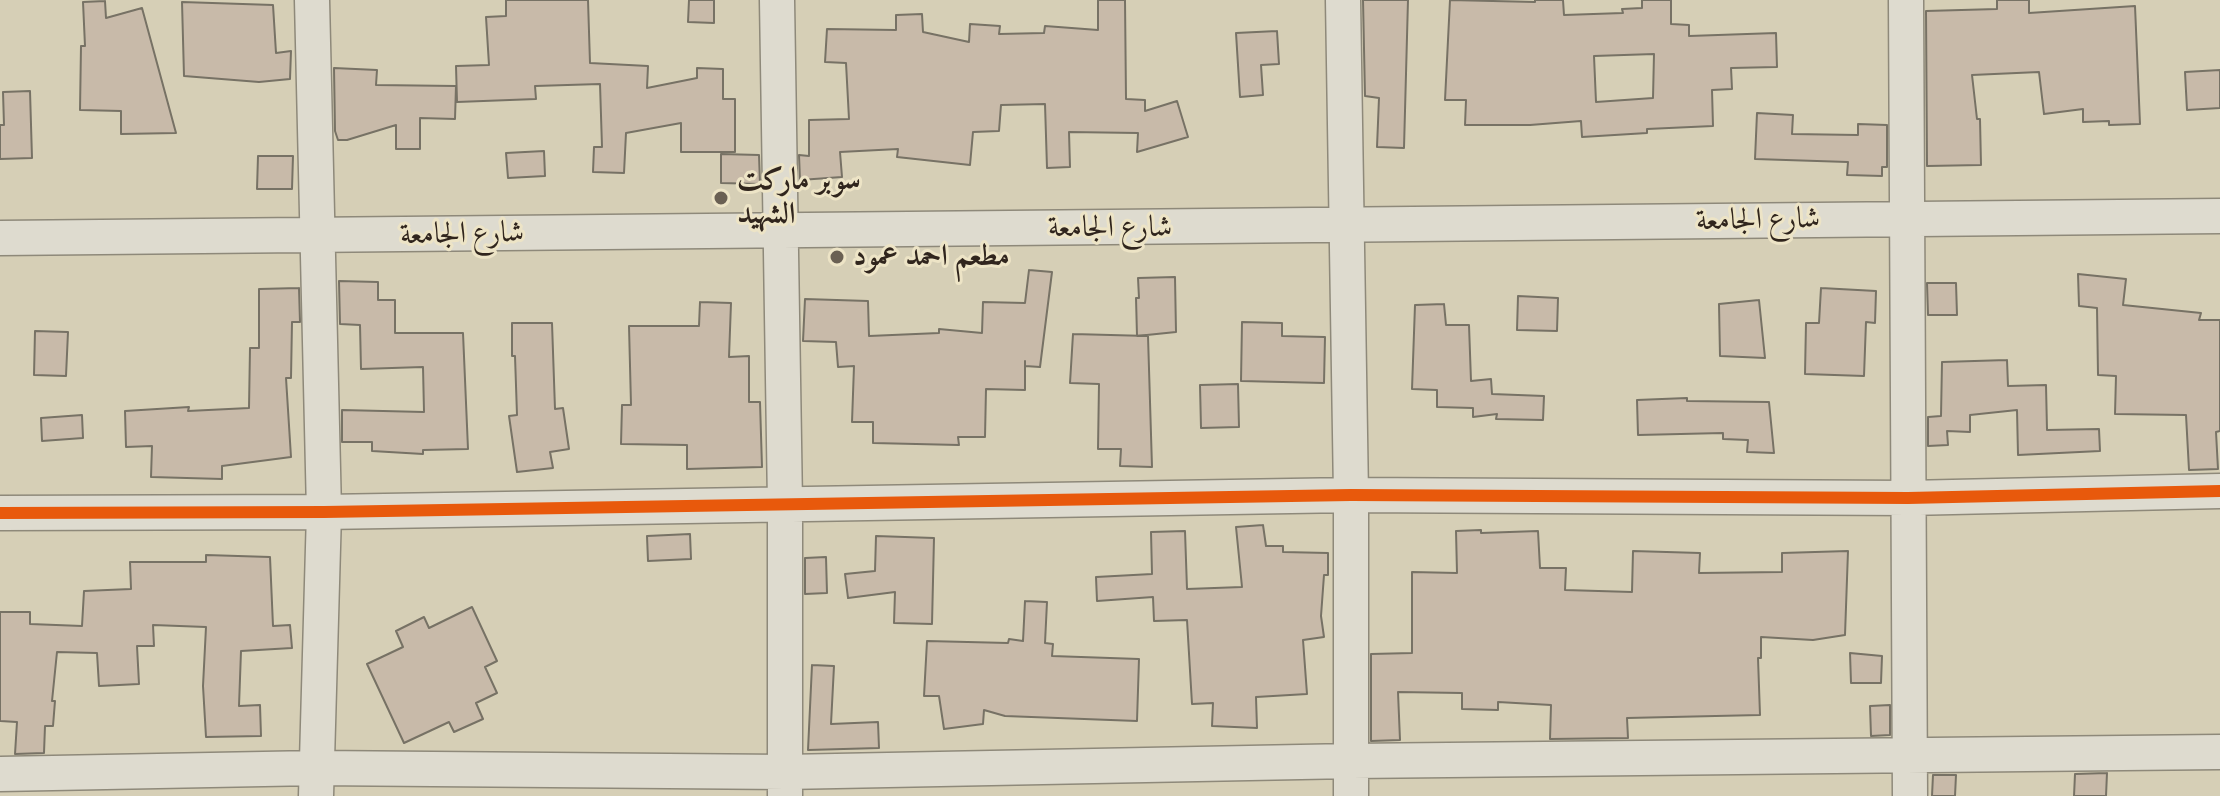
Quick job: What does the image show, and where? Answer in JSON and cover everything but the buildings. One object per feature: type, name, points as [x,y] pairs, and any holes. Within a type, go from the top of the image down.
[{"type":"street","points":[[312,0],[324,512],[316,782]]},
{"type":"street","points":[[777,0],[785,504],[785,784]]},
{"type":"street","points":[[1343,0],[1351,495],[1351,796]]},
{"type":"street","points":[[1906,0],[1910,796]]},
{"type":"street","name":"شارع الجامعة","points":[[0,238],[2220,216]]},
{"type":"street","points":[[0,513],[324,512],[1351,495],[1908,498],[2220,491]]},
{"type":"street","points":[[0,774],[316,782],[785,784],[1352,761],[2220,752]]},
{"type":"cycle path","points":[[0,513],[324,512],[1351,495],[1908,498],[2220,491]]},
{"type":"place","name":"سوبر ماركت الشهيد","points":[[721,198]]},
{"type":"place","name":"مطعم احمد عمود","points":[[837,257]]}]
